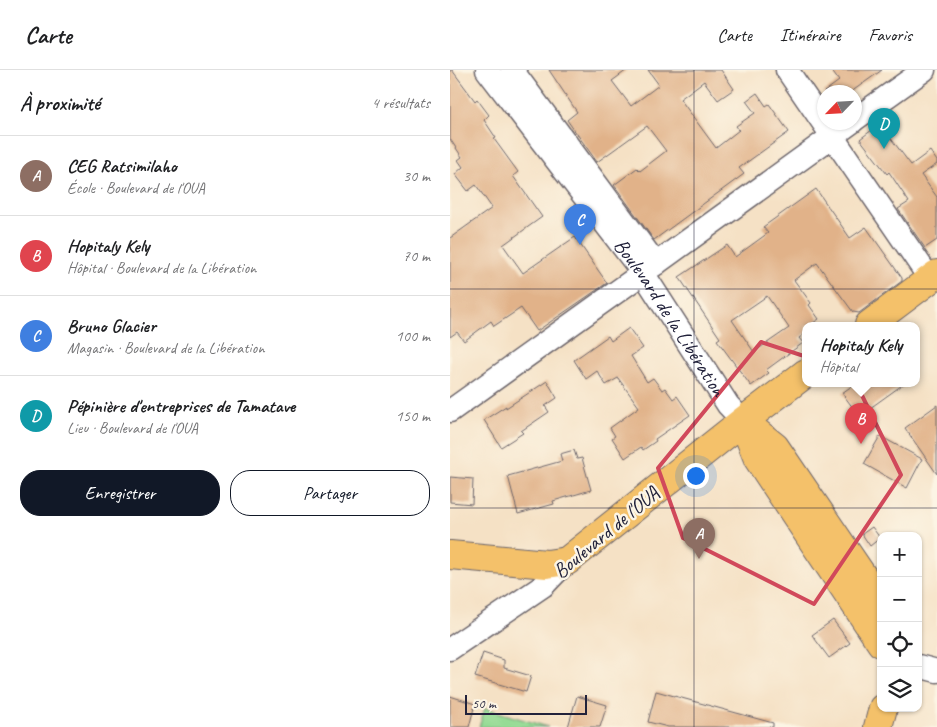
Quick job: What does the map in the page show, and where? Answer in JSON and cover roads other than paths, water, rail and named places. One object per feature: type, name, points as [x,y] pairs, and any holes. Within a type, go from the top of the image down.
[{"type":"main road","points":[[873,322],[933,277]]},
{"type":"main road","name":"Boulevard de l'OUA","points":[[567,561],[802,376]]},
{"type":"main road","points":[[743,421],[775,447],[877,597]]},
{"type":"main road","name":"Boulevard de la Libération","points":[[743,421],[758,460],[877,637]]},
{"type":"main road","points":[[450,555],[547,564],[567,561]]},
{"type":"main road","points":[[878,727],[882,712]]},
{"type":"main road","points":[[898,727],[901,712]]},
{"type":"street","name":"Boulevard de la Libération","points":[[487,70],[650,269]]},
{"type":"street","name":"Boulevard de la Libération","points":[[512,70],[737,395],[743,421]]},
{"type":"street","points":[[787,70],[933,277]]},
{"type":"street","points":[[862,115],[924,70]]},
{"type":"street","points":[[452,404],[650,269],[842,130]]},
{"type":"street","name":"Boulevard de l'OUA","points":[[450,649],[543,586],[567,561]]},
{"type":"street","points":[[922,667],[937,670]]},
{"type":"place","name":"Pépinière d'entreprises de Tamatave","points":[[884,149]]},
{"type":"place","name":"Bruno Glacier","points":[[580,245]]},
{"type":"place","name":"Hopitaly Kely","points":[[861,444]]},
{"type":"place","name":"CEG Ratsimilaho","points":[[699,559]]}]
